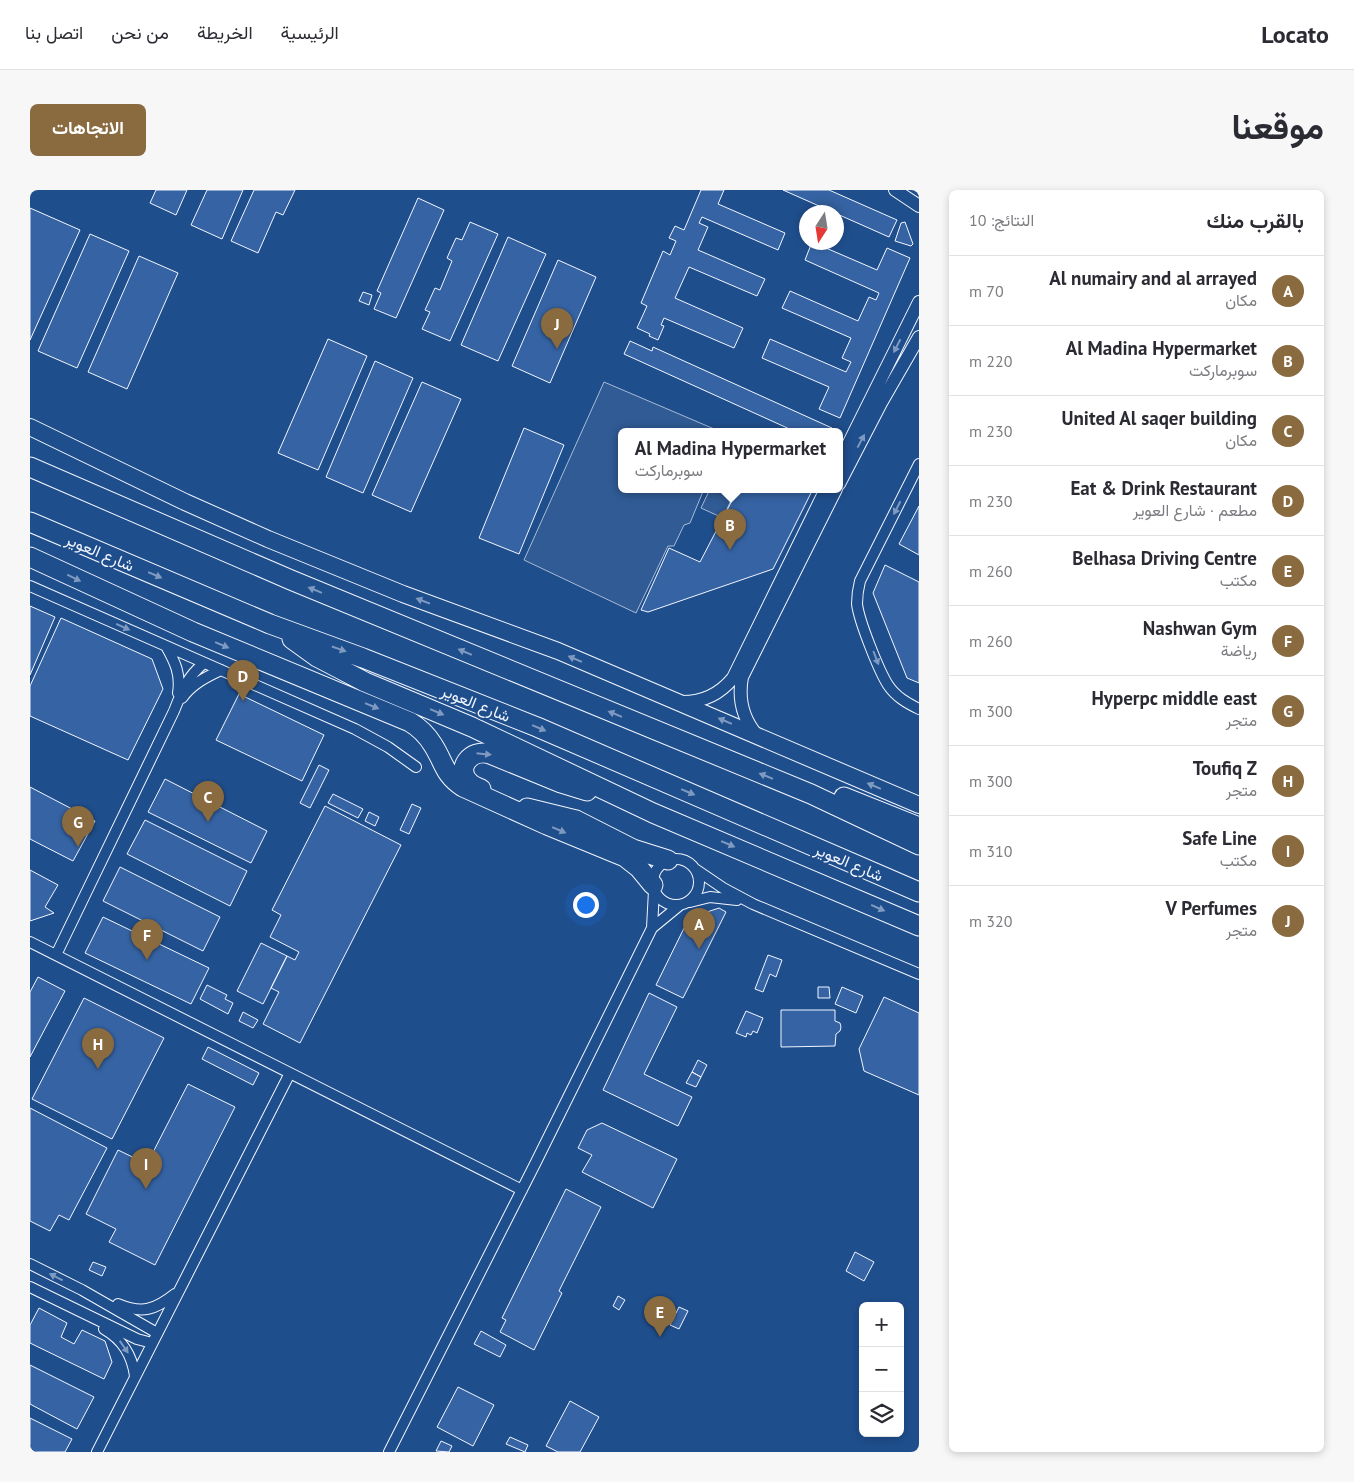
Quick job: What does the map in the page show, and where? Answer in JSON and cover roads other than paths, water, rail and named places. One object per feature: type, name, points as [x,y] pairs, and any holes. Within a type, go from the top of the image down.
[{"type":"highway","points":[[34,468],[291,580],[811,794],[919,845]]},
{"type":"highway","name":"شارع العوير","points":[[30,522],[270,624],[364,658],[537,727],[919,892]]},
{"type":"highway","points":[[30,556],[193,632],[410,722],[430,739],[444,769],[450,777],[463,787],[547,825],[625,857],[639,868],[654,888]]},
{"type":"highway","points":[[270,624],[317,657],[365,682],[472,727],[653,813],[919,926]]},
{"type":"highway","points":[[614,794],[586,791],[560,783],[486,753],[475,754],[467,761],[465,766],[465,776],[471,784],[503,799],[524,807],[576,820],[633,849],[668,860]]},
{"type":"highway","points":[[811,794],[843,796],[919,827]]},
{"type":"main road","points":[[30,427],[185,502],[268,539],[412,597],[531,640],[756,734],[919,805]]},
{"type":"street","points":[[895,190],[919,206]]},
{"type":"street","points":[[843,454],[919,302]]},
{"type":"street","points":[[843,476],[881,403],[919,337]]},
{"type":"street","points":[[919,464],[860,581],[857,602],[862,622],[888,686],[897,696],[919,709]]},
{"type":"street","points":[[679,702],[708,698],[723,689],[733,678],[824,493]]},
{"type":"street","points":[[756,734],[747,722],[741,707],[740,692],[742,678],[834,493]]},
{"type":"street","points":[[30,586],[355,729],[388,747],[416,767]]},
{"type":"street","points":[[166,646],[179,675],[174,711]]},
{"type":"street","points":[[56,956],[189,677],[204,663]]},
{"type":"street","points":[[174,711],[192,686],[221,670]]},
{"type":"street","points":[[389,1452],[652,928],[655,872],[658,867],[668,860],[680,859],[686,861],[723,888],[752,904],[919,974]]},
{"type":"street","points":[[652,928],[693,898],[699,884],[695,869]]},
{"type":"street","points":[[654,888],[658,897],[672,905],[683,904],[702,898],[718,897],[752,904]]},
{"type":"street","points":[[30,942],[522,1190]]},
{"type":"street","points":[[97,1452],[290,1073]]},
{"type":"street","points":[[30,1264],[82,1290],[157,1333]]},
{"type":"street","points":[[30,1287],[137,1339],[152,1343]]},
{"type":"street","points":[[82,1290],[97,1294],[128,1308],[141,1310],[160,1305],[178,1291]]},
{"type":"street","points":[[72,1308],[118,1339],[132,1360],[135,1376]]},
{"type":"place","name":"V Perfumes","points":[[557,349]]},
{"type":"place","name":"Al Madina Hypermarket","points":[[730,550]]},
{"type":"place","name":"Eat & Drink Restaurant","points":[[243,701]]},
{"type":"place","name":"United Al saqer building","points":[[208,822]]},
{"type":"place","name":"Hyperpc middle east","points":[[78,847]]},
{"type":"place","name":"Al numairy and al arrayed","points":[[699,949]]},
{"type":"place","name":"Nashwan Gym","points":[[147,960]]},
{"type":"place","name":"Toufiq Z","points":[[98,1069]]},
{"type":"place","name":"Safe Line","points":[[146,1189]]},
{"type":"place","name":"Belhasa Driving Centre","points":[[660,1337]]}]
